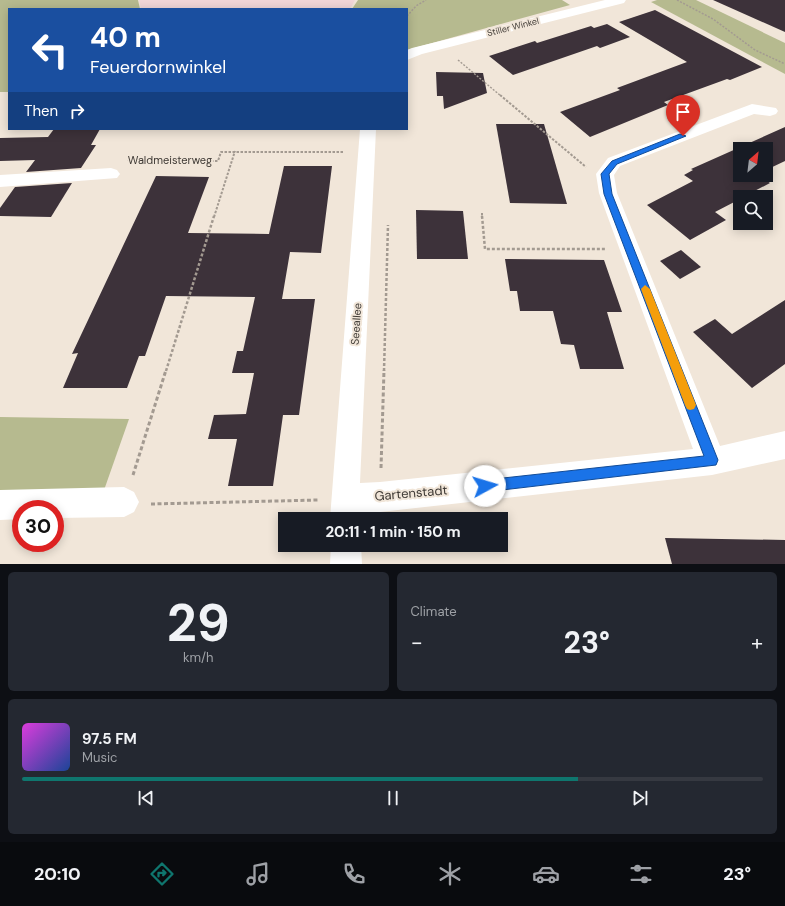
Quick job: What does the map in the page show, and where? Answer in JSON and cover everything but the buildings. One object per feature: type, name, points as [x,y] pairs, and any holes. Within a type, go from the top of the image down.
[{"type":"street","name":"Stiller Winkel","points":[[408,56],[620,0]]},
{"type":"street","points":[[712,460],[608,194],[605,174],[614,162],[752,109],[770,111]]},
{"type":"street","name":"Seeallee","points":[[345,508],[368,130]]},
{"type":"street","points":[[0,181],[111,174]]},
{"type":"street","name":"Gartenstadt","points":[[345,508],[380,497],[728,458],[785,445]]},
{"type":"street","points":[[0,505],[124,502]]},
{"type":"street","points":[[346,552],[346,564]]},
{"type":"path","points":[[408,15],[416,6],[426,0]]},
{"type":"path","points":[[677,0],[713,19],[755,50],[785,64]]},
{"type":"path","points":[[442,46],[583,166],[605,174]]},
{"type":"path","name":"Waldmeisterweg","points":[[111,174],[118,160],[218,161],[221,152],[366,152]]},
{"type":"path","points":[[235,152],[124,502],[149,504],[320,500],[345,508]]},
{"type":"path","points":[[482,213],[485,248],[630,250]]},
{"type":"path","points":[[380,497],[388,217]]},
{"type":"path","points":[[201,260],[206,260]]},
{"type":"shaded area","points":[[139,0],[355,0],[351,8],[141,8]]},
{"type":"green space","points":[[0,0],[138,0],[140,8],[8,8],[8,92],[0,92]]},
{"type":"green space","points":[[358,0],[562,0],[570,5],[408,50],[408,8],[353,8]]},
{"type":"green space","points":[[657,0],[696,0],[785,43],[785,74],[651,2]]},
{"type":"green space","points":[[0,417],[129,419],[103,493],[0,491]]},
{"type":"slow traffic","points":[[645,289],[690,405]]},
{"type":"route","points":[[485,486],[712,460],[608,194],[605,174],[614,162],[683,136]]}]
